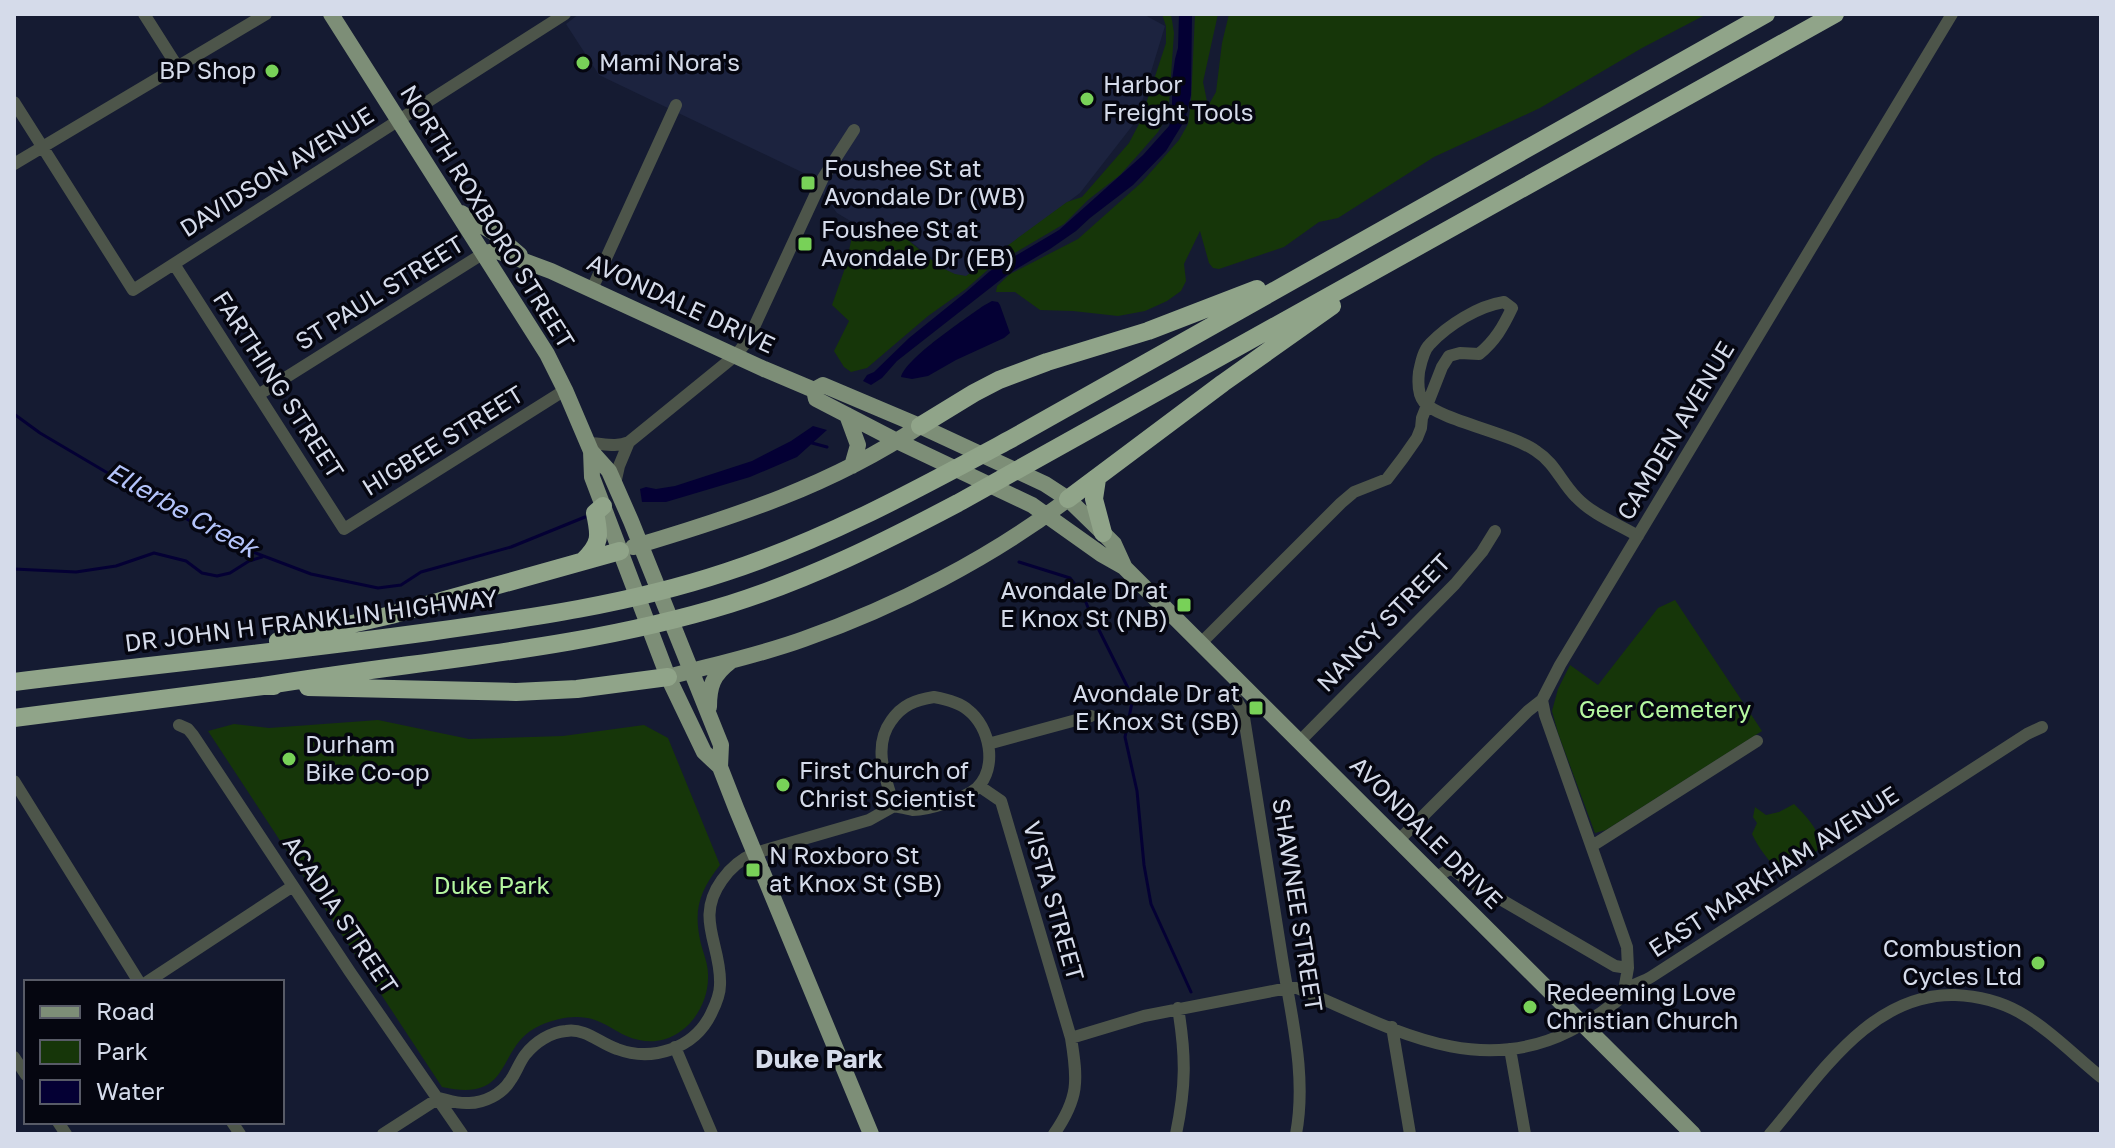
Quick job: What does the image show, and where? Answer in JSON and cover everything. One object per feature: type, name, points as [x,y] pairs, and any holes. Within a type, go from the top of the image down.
[{"type":"highway","points":[[920,426],[999,380],[1197,314],[1327,260],[1766,14]]},
{"type":"highway","points":[[14,718],[518,651],[624,632],[700,613],[783,586],[840,563],[958,503],[1835,14]]},
{"type":"highway","name":"DR JOHN H FRANKLIN HIGHWAY","points":[[14,682],[507,621],[613,603],[686,584],[815,540],[925,486],[1327,260]]},
{"type":"highway","points":[[1068,499],[1396,260]]},
{"type":"highway","points":[[1097,479],[1094,499],[1103,533]]},
{"type":"highway","points":[[583,561],[597,544],[595,513],[603,506]]},
{"type":"highway","points":[[195,659],[391,615],[620,551]]},
{"type":"highway","points":[[263,686],[516,692],[577,689],[668,677]]},
{"type":"main road","name":"NORTH ROXBORO STREET","points":[[331,14],[542,346],[589,447],[609,471],[709,713],[721,745],[720,767]]},
{"type":"main road","name":"AVONDALE DRIVE","points":[[457,211],[493,232],[527,262]]},
{"type":"main road","name":"AVONDALE DRIVE","points":[[484,253],[497,251],[527,262],[814,390]]},
{"type":"main road","points":[[504,284],[505,274],[513,265],[527,262]]},
{"type":"main road","name":"AVONDALE DRIVE","points":[[814,390],[823,385],[1045,484],[1068,499],[1114,544],[1124,567]]},
{"type":"main road","name":"AVONDALE DRIVE","points":[[814,390],[816,399],[1032,505],[1124,567],[1689,1130]]},
{"type":"main road","points":[[847,415],[858,445],[852,466]]},
{"type":"main road","points":[[620,551],[764,506],[852,466],[920,426]]},
{"type":"main road","name":"NORTH ROXBORO STREET","points":[[589,447],[592,477],[668,677],[704,752],[720,767],[871,1134]]},
{"type":"main road","points":[[668,677],[800,640],[901,600],[1047,516],[1068,499]]},
{"type":"main road","points":[[709,713],[712,682],[721,669],[734,660]]},
{"type":"street","points":[[144,14],[177,66]]},
{"type":"street","points":[[14,164],[266,14]]},
{"type":"street","name":"DAVIDSON AVENUE","points":[[43,147],[133,290],[565,14]]},
{"type":"street","name":"CAMDEN AVENUE","points":[[1399,840],[1542,700],[1560,665],[1952,14]]},
{"type":"street","points":[[14,102],[43,147]]},
{"type":"street","points":[[592,289],[676,105]]},
{"type":"street","points":[[589,447],[601,443],[617,446],[629,442],[736,355],[748,340],[823,178],[854,130]]},
{"type":"street","name":"ST PAUL STREET","points":[[258,395],[484,253]]},
{"type":"street","name":"FARTHING STREET","points":[[174,264],[344,529]]},
{"type":"street","points":[[1201,643],[1341,503],[1354,492],[1387,479],[1417,438],[1427,405],[1449,356],[1479,354],[1493,343],[1512,308],[1504,302],[1490,305],[1442,333],[1426,347],[1418,378],[1421,397],[1427,405],[1443,414],[1532,448],[1554,465],[1577,499],[1638,536]]},
{"type":"street","name":"HIGBEE STREET","points":[[344,529],[565,390]]},
{"type":"street","points":[[615,486],[629,442]]},
{"type":"street","name":"NANCY STREET","points":[[1300,741],[1455,584],[1495,531]]},
{"type":"street","name":"SHAWNEE STREET","points":[[1226,692],[1234,696],[1243,711],[1288,988],[1299,1070],[1300,1106],[1296,1134]]},
{"type":"street","points":[[383,1134],[439,1098],[470,1103],[497,1094],[512,1080],[532,1048],[545,1037],[560,1032],[577,1030],[587,1033],[614,1048],[633,1054],[661,1053],[694,1037],[711,1015],[719,991],[719,970],[709,910],[716,890],[726,875],[737,863],[755,853],[869,820],[894,806],[914,810],[966,795],[979,786],[989,766],[984,730],[972,713],[948,700],[934,697],[920,699],[902,708],[886,727],[881,750],[894,806]]},
{"type":"street","points":[[1542,700],[1627,947],[1628,968],[1624,991]]},
{"type":"street","points":[[988,744],[1091,716]]},
{"type":"street","name":"ACADIA STREET","points":[[179,725],[193,735],[462,1134]]},
{"type":"street","name":"EAST MARKHAM AVENUE","points":[[1071,1038],[1178,1008],[1297,988],[1413,1037],[1448,1046],[1473,1051],[1510,1049],[1547,1041],[1584,1023],[1619,999],[1624,991],[1651,977],[2042,727]]},
{"type":"street","points":[[1592,846],[1757,741]]},
{"type":"street","points":[[14,781],[138,980]]},
{"type":"street","name":"VISTA STREET","points":[[979,786],[1001,801],[1071,1038]]},
{"type":"street","points":[[1437,877],[1451,868],[1563,937],[1615,966],[1628,968]]},
{"type":"street","points":[[150,980],[293,886]]},
{"type":"street","points":[[1770,1134],[1864,1028],[1894,1009],[1925,997],[1967,996],[2004,1004],[2038,1025],[2101,1077]]},
{"type":"street","points":[[1176,1134],[1183,1103],[1184,1079],[1178,1008]]},
{"type":"street","points":[[1392,1027],[1410,1134]]},
{"type":"street","points":[[1054,1134],[1072,1101],[1077,1075],[1071,1038]]},
{"type":"street","points":[[675,1047],[712,1134]]},
{"type":"street","points":[[1510,1049],[1525,1134]]},
{"type":"shaded area","points":[[579,14],[1143,14],[1165,26],[1136,121],[1080,193],[960,282],[897,231],[882,223],[859,226],[837,213],[810,176],[599,75],[566,24]]},
{"type":"green space","points":[[1162,14],[1171,14],[1174,33],[1166,118],[1158,132],[1120,175],[1064,224],[991,267],[867,368],[851,372],[844,367],[834,351],[849,321],[832,305],[852,237],[864,225],[879,224],[895,229],[940,267],[966,276],[1067,202],[1082,197],[1129,143],[1140,122],[1166,43]]},
{"type":"green space","points":[[1195,14],[1218,14],[1203,82],[1208,106],[1216,92],[1229,14],[1707,14],[1540,108],[1434,157],[1338,218],[1319,222],[1284,247],[1219,269],[1213,268],[1200,231],[1184,264],[1186,281],[1181,291],[1145,311],[1118,316],[1040,310],[1015,292],[996,292],[997,286],[1010,274],[1078,239],[1142,182],[1179,140],[1188,124],[1191,103]]},
{"type":"green space","name":"Geer Cemetery","points":[[1675,600],[1762,731],[1606,830],[1595,833],[1552,711],[1558,689],[1570,665],[1598,685],[1658,608]]},
{"type":"green space","name":"Duke Park","points":[[378,720],[469,739],[563,736],[644,725],[668,738],[720,865],[707,884],[698,911],[708,974],[707,988],[704,1001],[689,1024],[667,1039],[653,1041],[633,1038],[588,1018],[554,1020],[526,1034],[502,1070],[482,1087],[466,1090],[442,1087],[208,731],[234,724],[269,728]]},
{"type":"green space","points":[[1794,804],[1814,828],[1821,845],[1814,855],[1782,873],[1755,840],[1752,834],[1757,823],[1753,817],[1755,807],[1766,815]]},
{"type":"water","points":[[1179,14],[1192,14],[1191,95],[1185,120],[1166,151],[1133,185],[1076,231],[1008,274],[897,361],[882,378],[871,385],[863,381],[990,271],[1059,230],[1143,155],[1169,126]]},
{"type":"water","points":[[992,301],[1000,305],[1010,333],[928,376],[912,379],[901,377],[924,350]]},
{"type":"water","points":[[813,426],[827,430],[797,457],[750,477],[666,502],[642,502],[640,489],[675,486],[752,461]]},
{"type":"waterway","name":"Ellerbe Creek","points":[[14,414],[40,433],[229,543],[311,574],[378,588],[401,585],[421,572],[511,547],[585,517]]},
{"type":"waterway","points":[[812,443],[827,447]]},
{"type":"waterway","points":[[14,569],[76,572],[116,566],[154,553],[186,561],[202,573],[217,576],[262,557]]},
{"type":"waterway","points":[[1019,562],[1070,578],[1083,595],[1133,698],[1125,737],[1137,791],[1151,904],[1191,992]]},
{"type":"place","name":"Mami Nora's","points":[[583,63]]},
{"type":"place","name":"BP Shop","points":[[272,71]]},
{"type":"place","name":"Harbor Freight Tools","points":[[1087,99]]},
{"type":"place","name":"Foushee St at Avondale Dr (WB)","points":[[808,183]]},
{"type":"place","name":"Foushee St at Avondale Dr (EB)","points":[[805,244]]},
{"type":"place","name":"Avondale Dr at E Knox St (NB)","points":[[1184,605]]},
{"type":"place","name":"Avondale Dr at E Knox St (SB)","points":[[1256,708]]},
{"type":"place","name":"Durham Bike Co-op","points":[[289,759]]},
{"type":"place","name":"First Church of Christ Scientist","points":[[783,785]]},
{"type":"place","name":"N Roxboro St at Knox St (SB)","points":[[753,870]]},
{"type":"place","name":"Combustion Cycles Ltd","points":[[2038,963]]},
{"type":"place","name":"Redeeming Love Christian Church","points":[[1530,1007]]},
{"type":"district","name":"Duke Park","points":[[819,1059]]}]
